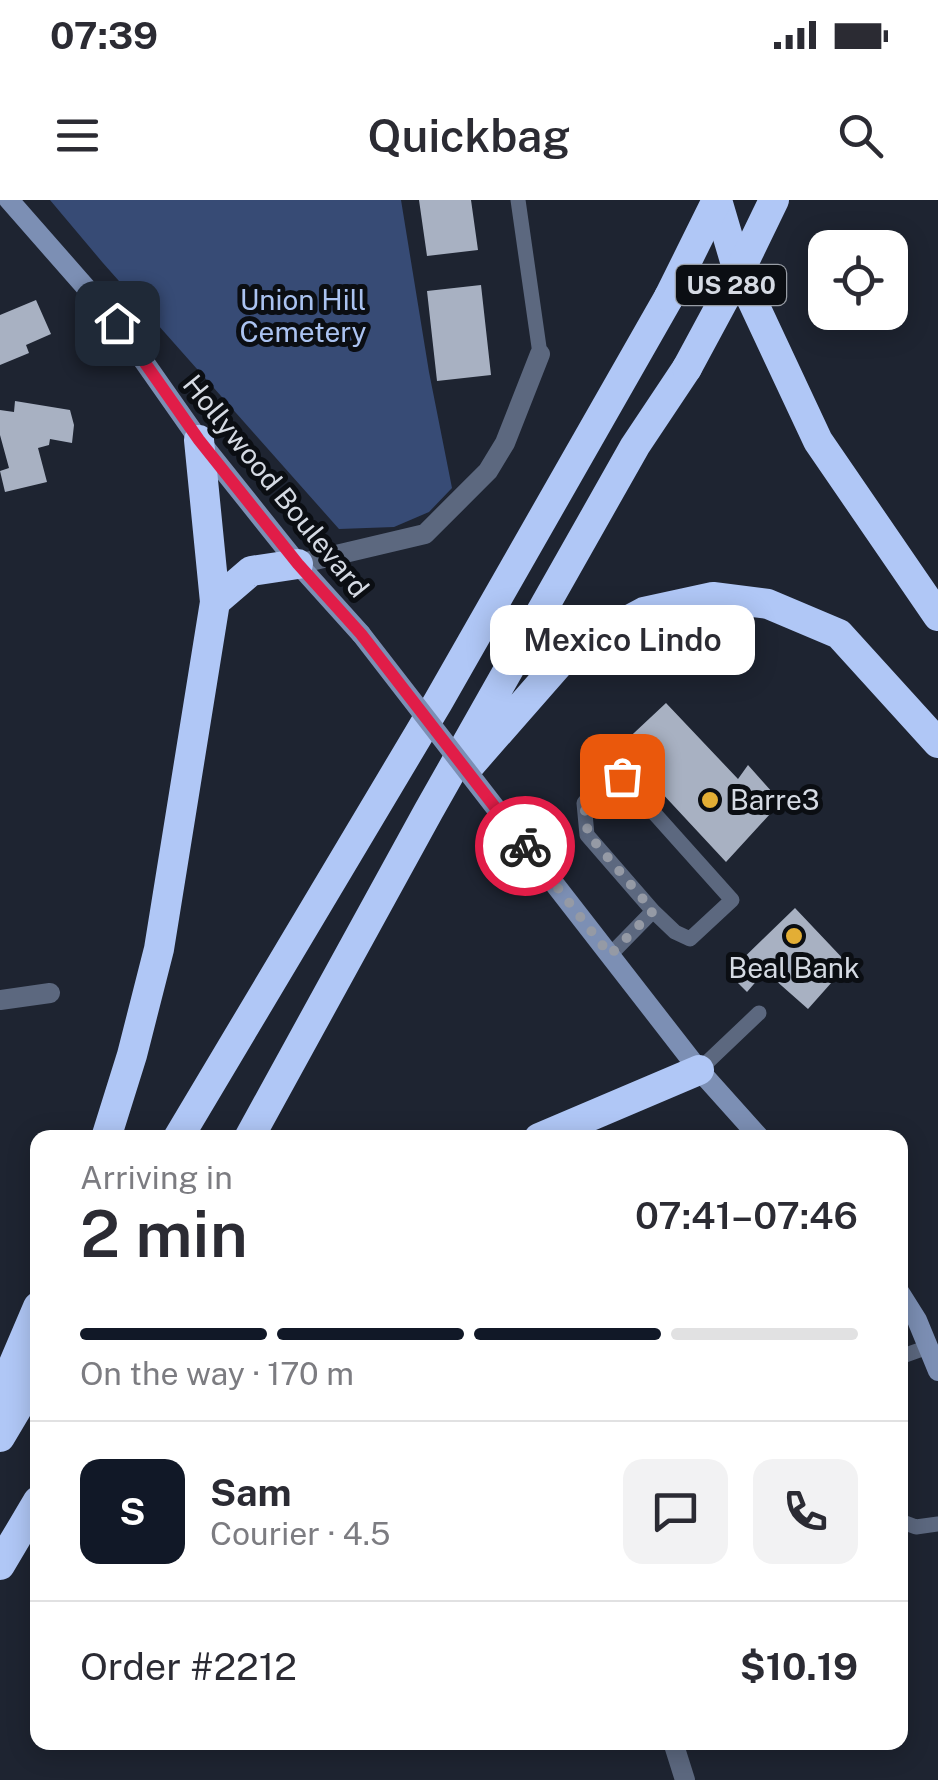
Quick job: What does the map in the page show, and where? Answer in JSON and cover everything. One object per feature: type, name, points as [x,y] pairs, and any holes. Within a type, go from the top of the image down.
[{"type":"highway","points":[[716,200],[737,268],[818,441],[938,616]]},
{"type":"highway","name":"US 280","points":[[183,1130],[438,702],[669,297],[716,200]]},
{"type":"highway","name":"US 280","points":[[253,1130],[635,446],[686,368],[774,200]]},
{"type":"highway","points":[[109,1130],[159,949],[215,602],[199,440]]},
{"type":"highway","points":[[215,602],[251,571],[298,564]]},
{"type":"highway","points":[[428,812],[569,652],[644,612],[713,598],[768,604],[839,634],[938,743]]},
{"type":"highway","points":[[559,1130],[699,1070]]},
{"type":"highway","points":[[0,1396],[30,1326]]},
{"type":"highway","points":[[0,1437],[30,1387]]},
{"type":"highway","points":[[0,1565],[30,1514]]},
{"type":"main road","name":"Hollywood Boulevard","points":[[9,200],[117,323],[199,440],[298,564],[361,634],[747,1130]]},
{"type":"main road","points":[[908,1306],[938,1371]]},
{"type":"street","points":[[298,564],[425,534],[488,472],[505,443],[540,354]]},
{"type":"street","points":[[0,1000],[50,993]]},
{"type":"street","points":[[676,1750],[686,1780]]},
{"type":"lane","points":[[518,200],[540,354]]},
{"type":"lane","points":[[622,776],[732,900],[690,939],[675,932],[653,911],[588,834],[584,803],[603,780],[622,776]]},
{"type":"lane","points":[[610,955],[653,911]]},
{"type":"lane","points":[[699,1070],[759,1014]]},
{"type":"lane","points":[[908,1354],[928,1346]]},
{"type":"lane","points":[[908,1524],[938,1524]]},
{"type":"green space","name":"Union Hill Cemetery","points":[[50,200],[401,200],[452,488],[429,512],[394,527],[339,529]]},
{"type":"building","points":[[419,200],[471,200],[478,250],[427,256]]},
{"type":"building","points":[[481,285],[491,375],[437,381],[427,291]]},
{"type":"building","points":[[36,300],[51,334],[26,345],[29,353],[0,365],[0,315]]},
{"type":"building","points":[[15,401],[70,410],[74,425],[72,443],[50,439],[49,445],[38,448],[47,482],[5,492],[0,471],[9,468],[0,435],[0,410],[14,412]]},
{"type":"building","points":[[666,703],[738,779],[748,765],[781,802],[726,862],[619,747]]},
{"type":"building","name":"Beal Bank","points":[[795,908],[848,964],[808,1009],[765,971],[747,992],[728,973]]},
{"type":"way so far","points":[[525,846],[610,955],[653,911],[588,834],[584,803],[603,780],[622,776]]},
{"type":"place","name":"Mexico Lindo","points":[[622,776]]},
{"type":"place","name":"Barre3","points":[[710,800]]},
{"type":"place","name":"Beal Bank","points":[[794,936]]},
{"type":"route","points":[[117,323],[199,440],[298,564],[361,634],[525,846]]}]
